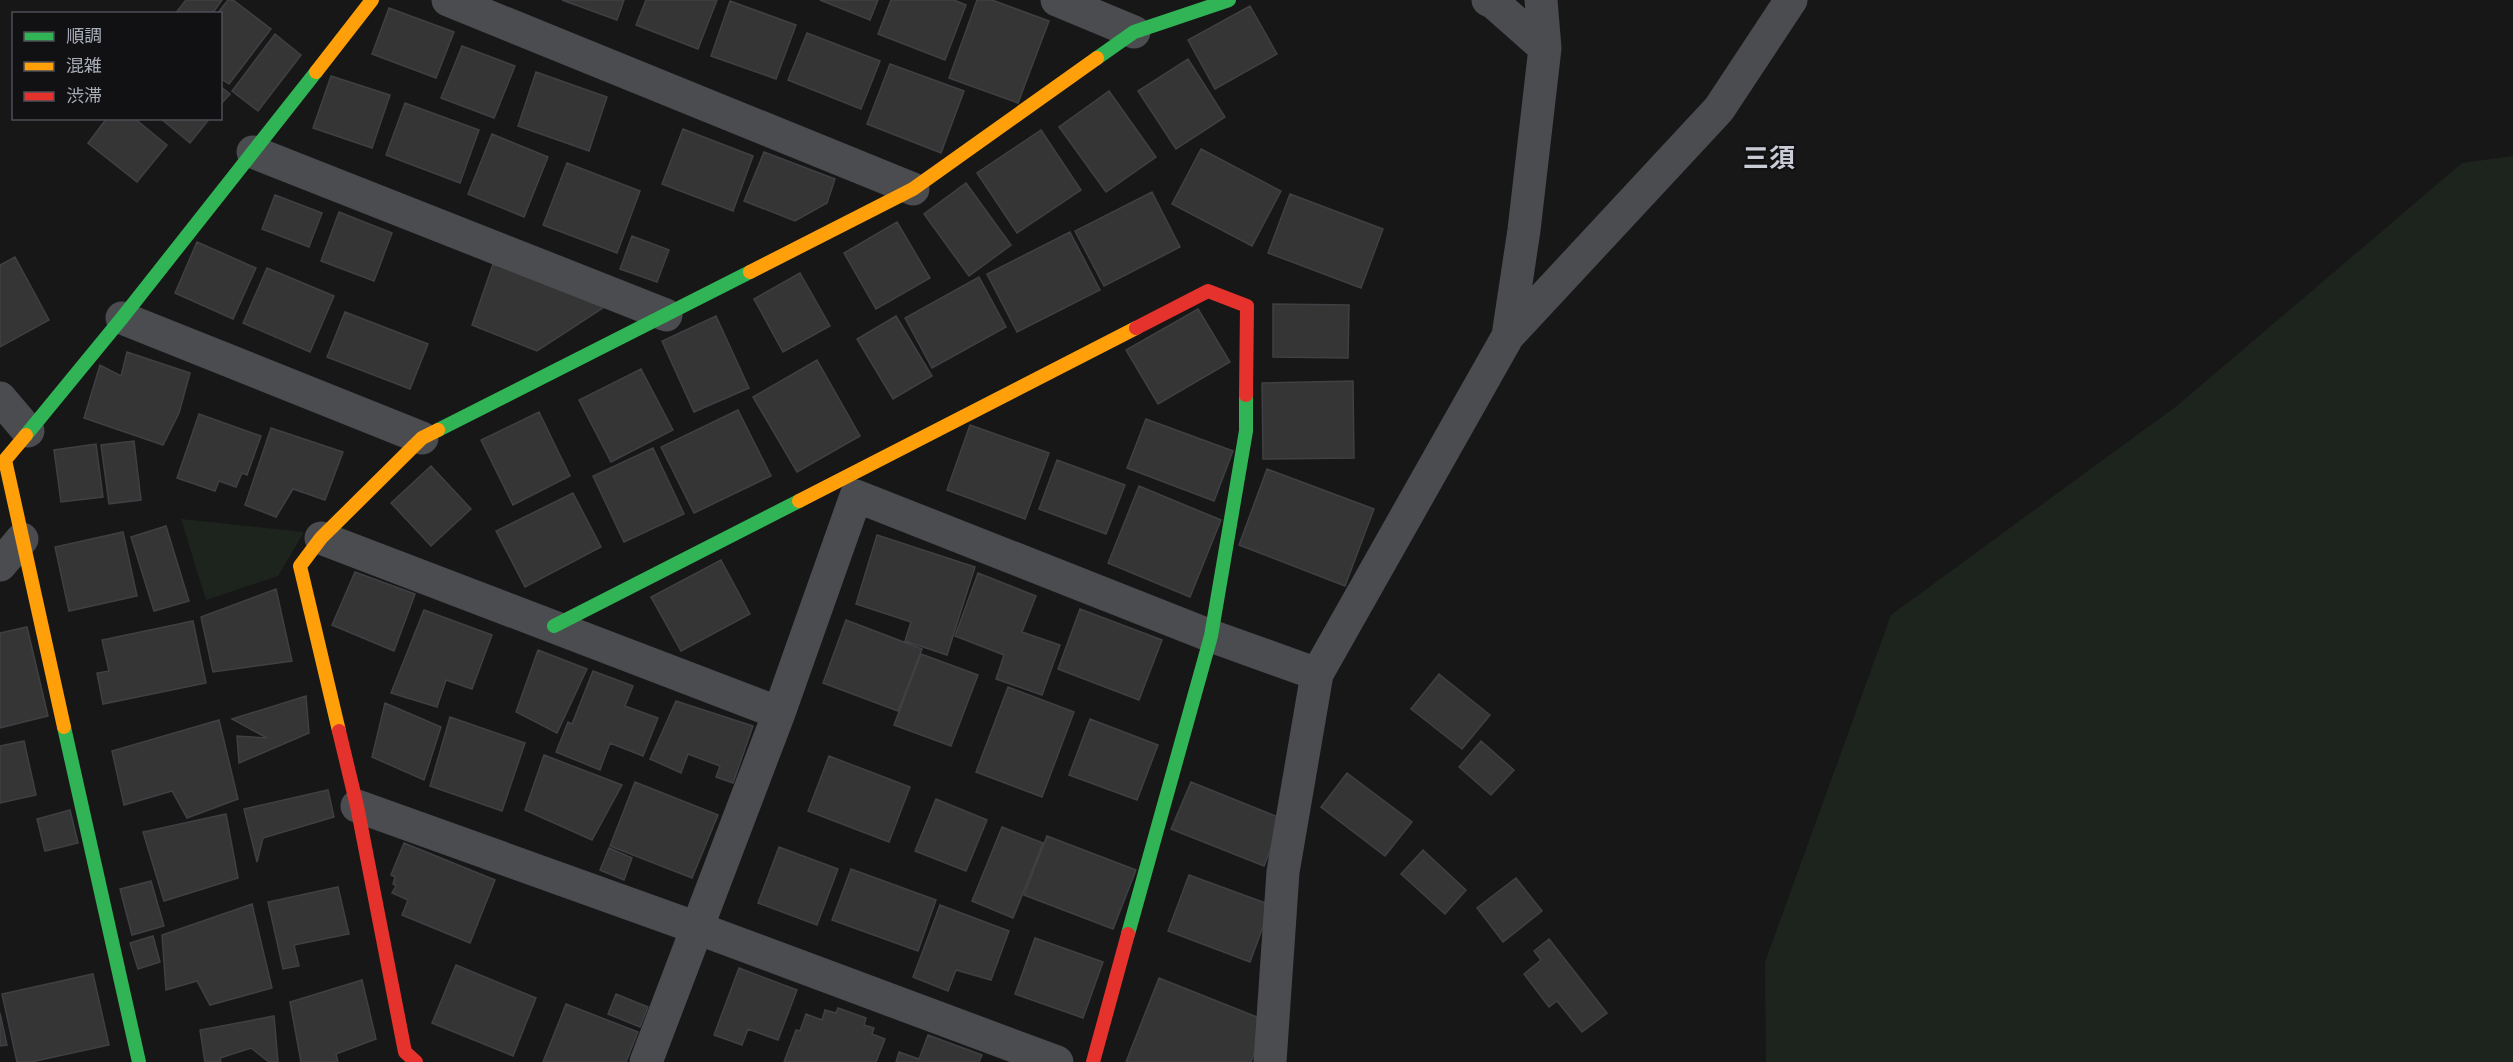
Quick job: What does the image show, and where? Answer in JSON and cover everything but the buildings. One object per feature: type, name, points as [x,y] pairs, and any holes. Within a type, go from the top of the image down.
[{"type":"street","points":[[139,1062],[4,460],[122,318],[372,0]]},
{"type":"street","points":[[448,0],[913,189]]},
{"type":"street","points":[[1057,0],[1134,32]]},
{"type":"street","points":[[416,1062],[405,1052],[357,806],[300,566],[321,538],[422,438],[913,189],[1134,32],[1229,0]]},
{"type":"street","points":[[1488,0],[1545,48]]},
{"type":"street","points":[[1508,336],[1524,230],[1545,48],[1541,0]]},
{"type":"street","points":[[1270,1062],[1283,872],[1317,674],[1508,336],[1719,109],[1791,0]]},
{"type":"street","points":[[253,152],[666,315]]},
{"type":"street","points":[[554,626],[851,486],[1208,291],[1247,306],[1246,431],[1211,636],[1093,1062]]},
{"type":"street","points":[[122,318],[422,438]]},
{"type":"street","points":[[0,398],[28,431]]},
{"type":"street","points":[[851,486],[1211,636],[1317,674]]},
{"type":"street","points":[[646,1062],[779,713],[851,486]]},
{"type":"street","points":[[321,538],[779,713]]},
{"type":"street","points":[[0,565],[22,539]]},
{"type":"street","points":[[357,806],[697,928],[1057,1062]]},
{"type":"shaded area","points":[[2513,156],[2513,1062],[1766,1062],[1765,962],[1891,615],[2178,405],[2462,163]]},
{"type":"shaded area","points":[[181,519],[304,532],[278,576],[206,600]]},
{"type":"traffic: fast","points":[[1097,58],[1134,32],[1229,0]]},
{"type":"traffic: fast","points":[[26,435],[122,318],[316,72]]},
{"type":"traffic: fast","points":[[438,430],[750,272]]},
{"type":"traffic: fast","points":[[1128,934],[1211,636],[1246,431],[1246,395]]},
{"type":"traffic: fast","points":[[554,626],[799,501]]},
{"type":"traffic: fast","points":[[64,727],[139,1062]]},
{"type":"traffic: slow","points":[[316,72],[372,0]]},
{"type":"traffic: slow","points":[[750,272],[913,189],[1097,58]]},
{"type":"traffic: slow","points":[[799,501],[1136,328]]},
{"type":"traffic: slow","points":[[339,731],[300,566],[321,538],[422,438],[438,430]]},
{"type":"traffic: slow","points":[[26,435],[5,460],[64,727]]},
{"type":"traffic: jam","points":[[1136,328],[1208,291],[1247,306],[1246,395]]},
{"type":"traffic: jam","points":[[339,731],[357,806],[405,1052],[416,1062]]},
{"type":"traffic: jam","points":[[1093,1062],[1128,934]]},
{"type":"district","name":"三須","points":[[1769,158]]}]
